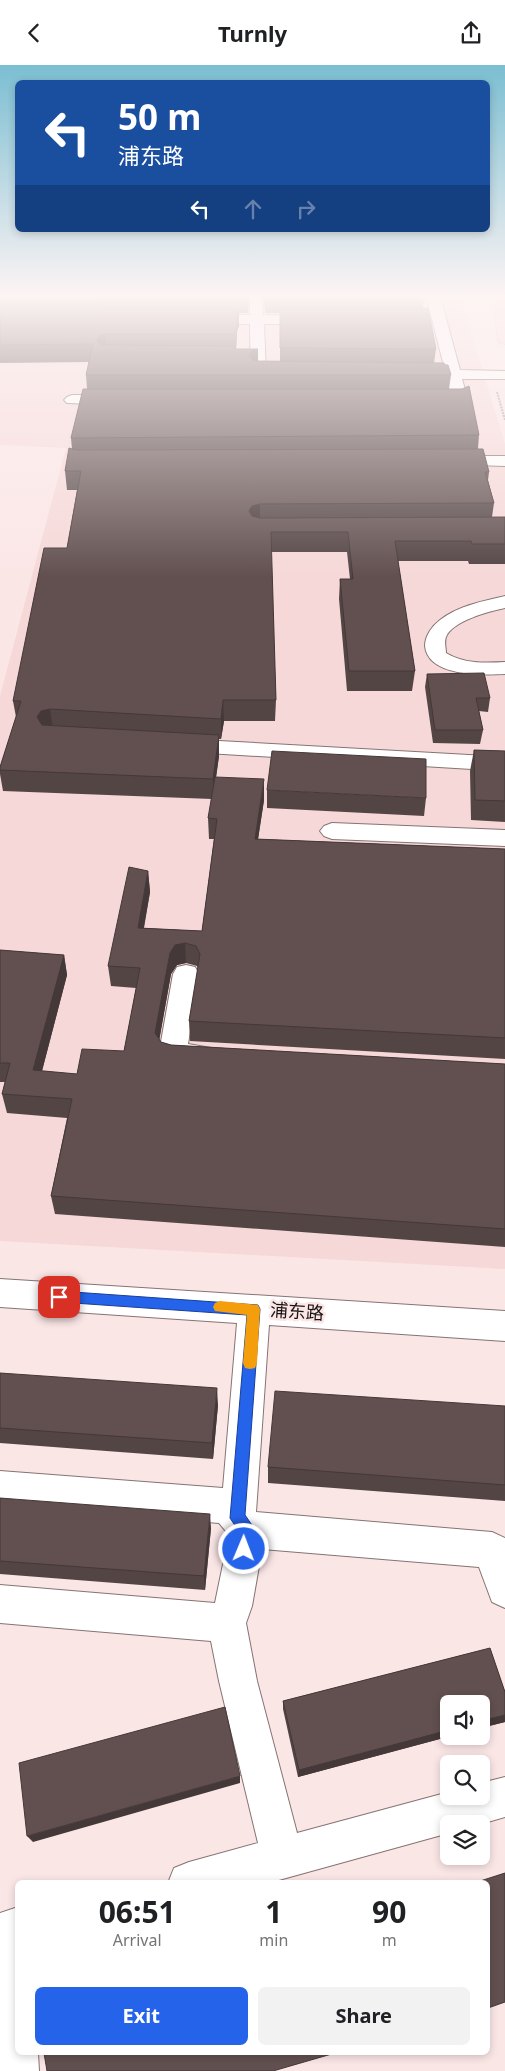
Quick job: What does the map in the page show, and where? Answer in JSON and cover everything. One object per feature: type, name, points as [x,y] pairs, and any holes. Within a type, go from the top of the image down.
[{"type":"street","points":[[259,400],[261,390]]},
{"type":"street","points":[[422,400],[460,400],[458,390]]},
{"type":"street","points":[[72,400],[131,400]]},
{"type":"street","points":[[239,400],[278,400]]},
{"type":"street","points":[[431,461],[505,461]]},
{"type":"street","points":[[505,602],[469,612],[445,624],[435,638],[437,656],[452,666],[475,669],[505,668]]},
{"type":"street","points":[[161,745],[505,764]]},
{"type":"street","points":[[332,831],[505,839]]},
{"type":"street","points":[[186,974],[174,1053],[222,1056]]},
{"type":"street","name":"浦东路","points":[[0,1293],[505,1326]]},
{"type":"street","points":[[254,1309],[243,1524],[233,1606],[227,1623],[238,1681],[282,1857]]},
{"type":"street","points":[[0,1488],[228,1506],[243,1524],[498,1551],[505,1589]]},
{"type":"street","points":[[0,1604],[227,1623]]},
{"type":"street","points":[[200,1880],[505,1797]]},
{"type":"street","points":[[9,1931],[15,2051]]},
{"type":"street","points":[[15,2055],[16,2071]]},
{"type":"shaded area","points":[[0,390],[488,390],[505,444],[505,1269],[0,1241],[0,696],[66,448],[0,445]]},
{"type":"building","points":[[83,390],[470,390],[479,435],[71,438]]},
{"type":"building","points":[[69,448],[76,450],[483,449],[489,472],[485,472],[494,503],[260,504],[252,506],[249,511],[252,516],[260,518],[505,517],[505,544],[472,544],[471,541],[395,541],[415,671],[349,671],[340,579],[353,579],[348,532],[271,532],[276,700],[223,700],[221,719],[50,709],[41,711],[37,717],[42,725],[219,735],[213,779],[0,770],[21,701],[13,701],[44,548],[67,548],[81,471],[65,471]]},
{"type":"building","points":[[484,673],[490,698],[476,698],[483,730],[435,730],[427,674]]},
{"type":"building","points":[[474,750],[505,751],[505,801],[475,800]]},
{"type":"building","points":[[272,751],[426,759],[426,798],[267,790]]},
{"type":"building","points":[[215,777],[264,779],[255,839],[505,849],[505,1038],[189,1021],[200,954],[196,946],[185,943],[175,945],[170,953],[155,1033],[161,1042],[171,1045],[505,1064],[505,1229],[51,1196],[72,1099],[2,1094],[10,1063],[0,1063],[0,950],[64,955],[33,1070],[77,1074],[82,1049],[124,1051],[140,968],[108,966],[129,867],[148,871],[138,928],[202,931],[217,819],[208,818]]},
{"type":"building","points":[[0,1373],[217,1388],[212,1443],[0,1428]]},
{"type":"building","points":[[275,1391],[505,1406],[505,1485],[268,1467]]},
{"type":"building","points":[[0,1498],[210,1514],[204,1576],[0,1561]]},
{"type":"building","points":[[490,1648],[505,1692],[505,1715],[490,1719],[490,1695],[440,1695],[440,1732],[299,1770],[283,1701]]},
{"type":"building","points":[[225,1707],[240,1776],[27,1836],[19,1763]]},
{"type":"building","points":[[505,1873],[505,2002],[490,2007],[490,1880],[483,1880]]},
{"type":"building","points":[[44,2055],[328,2055],[273,2071],[47,2071]]},
{"type":"slow traffic","points":[[220,1307],[254,1309],[250,1363]]},
{"type":"route","points":[[59,1297],[254,1309],[238,1518],[248,1531],[244,1549]]}]
